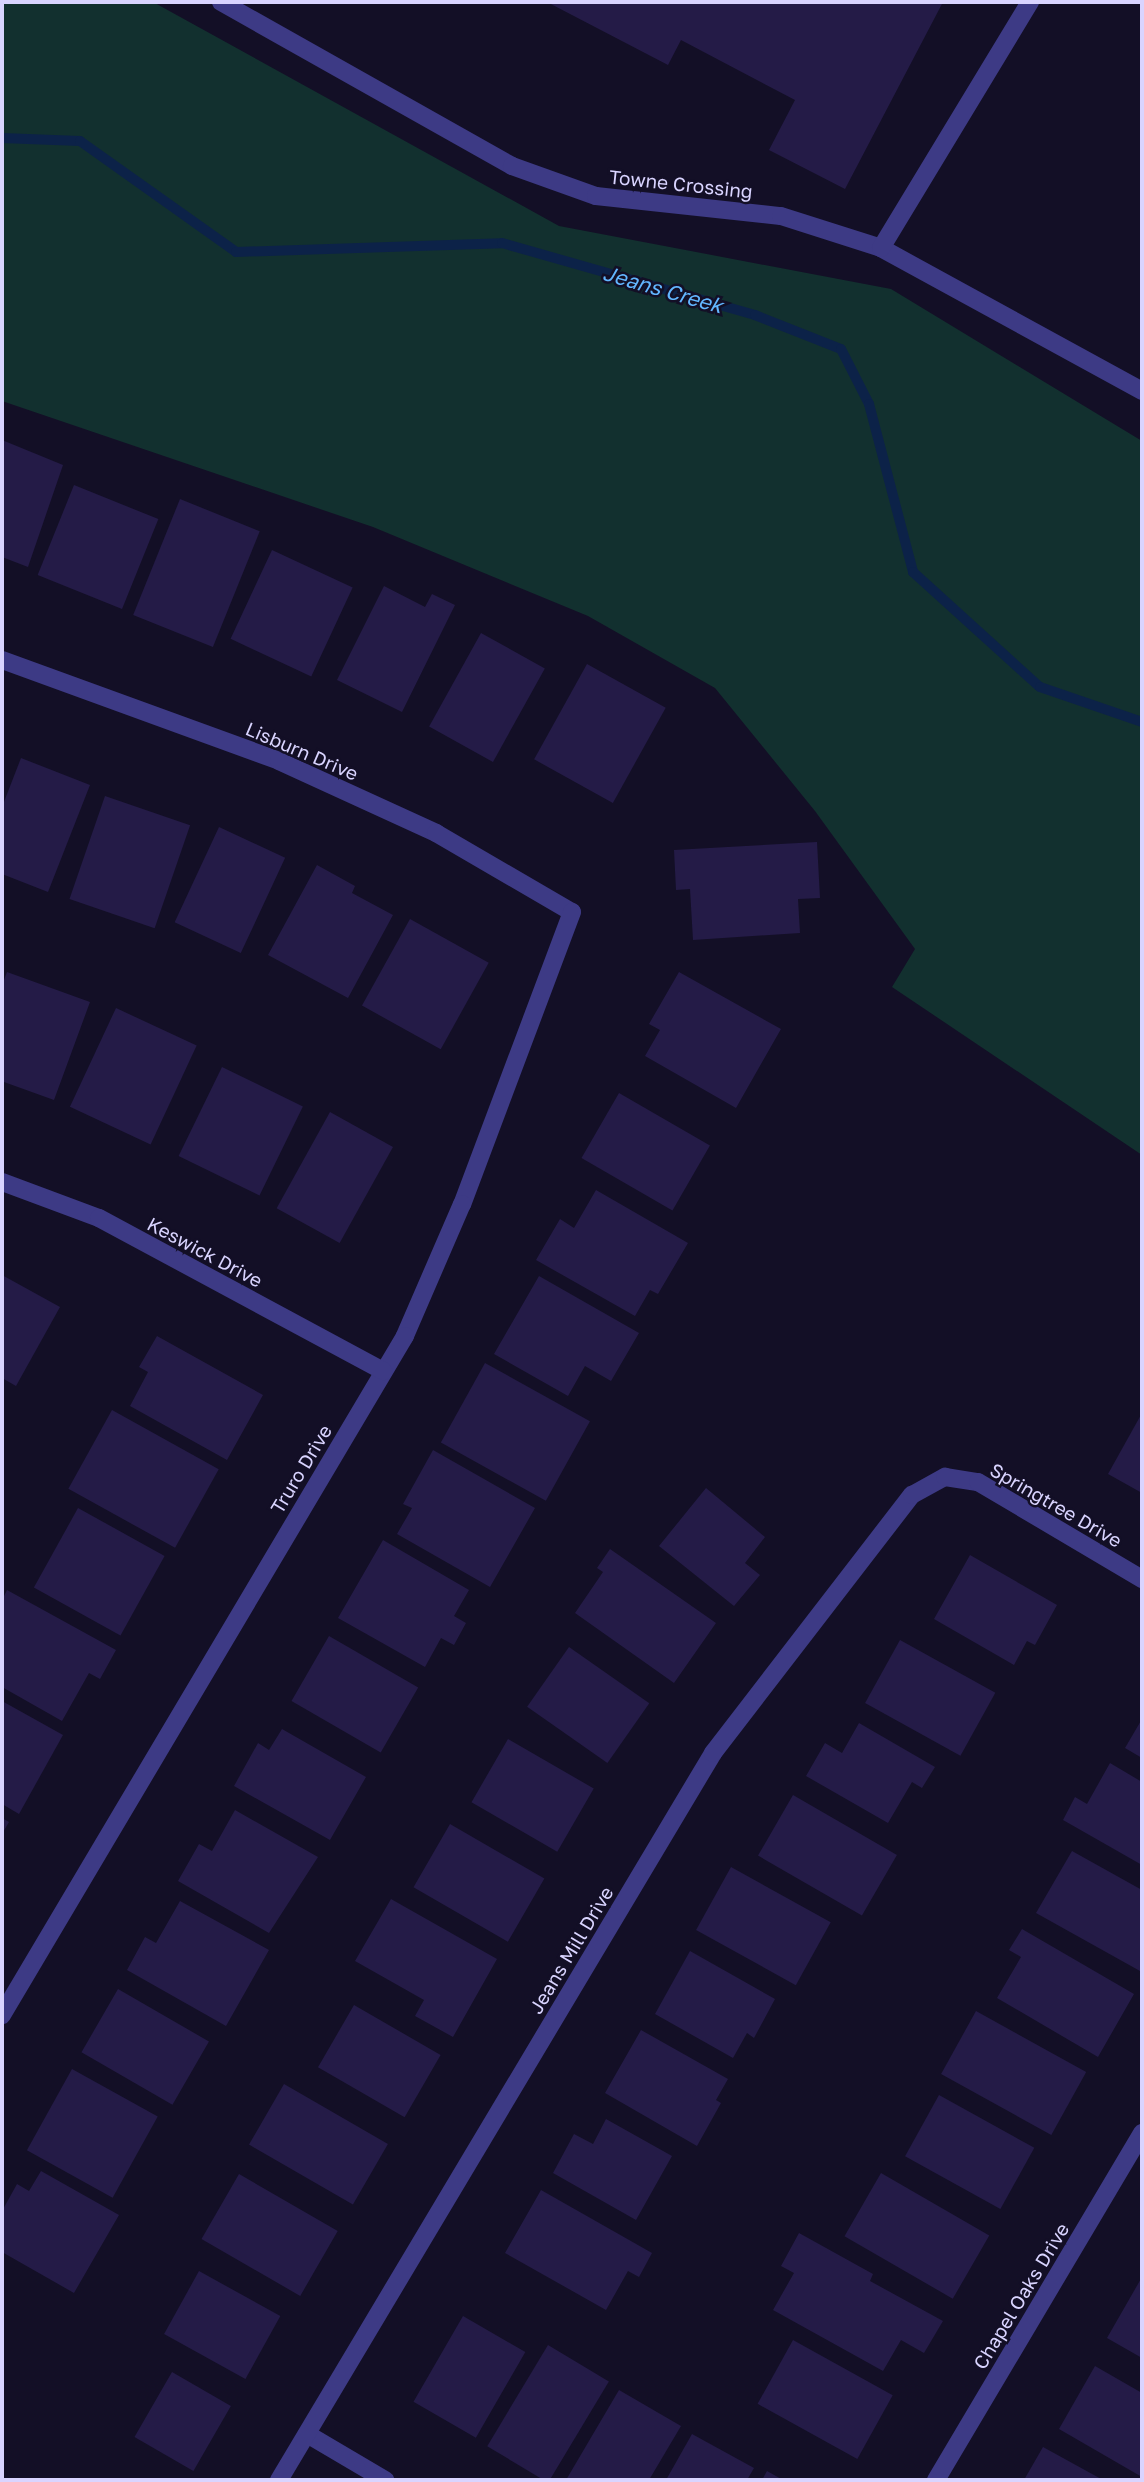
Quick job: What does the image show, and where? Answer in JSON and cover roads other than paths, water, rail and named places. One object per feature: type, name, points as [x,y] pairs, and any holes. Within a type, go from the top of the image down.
[{"type":"street","name":"Towne Crossing","points":[[221,2],[512,166],[596,196],[781,216],[881,248],[1142,391]]},
{"type":"street","points":[[881,248],[1030,2]]},
{"type":"street","name":"Lisburn Drive","points":[[2,660],[279,761],[436,833],[572,912]]},
{"type":"street","name":"Truro Drive","points":[[2,2015],[405,1336],[462,1204],[572,912]]},
{"type":"street","name":"Keswick Drive","points":[[2,1182],[99,1218],[383,1371]]},
{"type":"street","name":"Springtree Drive","points":[[945,1477],[978,1482],[1142,1579]]},
{"type":"street","name":"Jeans Mill Drive","points":[[279,2480],[713,1753],[912,1495],[945,1477]]},
{"type":"street","name":"Chapel Oaks Drive","points":[[936,2480],[1142,2133]]},
{"type":"street","points":[[307,2434],[385,2480]]},
{"type":"waterway","name":"Jeans Creek","points":[[2,138],[80,141],[236,252],[502,243],[755,315],[841,349],[869,404],[913,572],[1040,687],[1142,722]]}]
